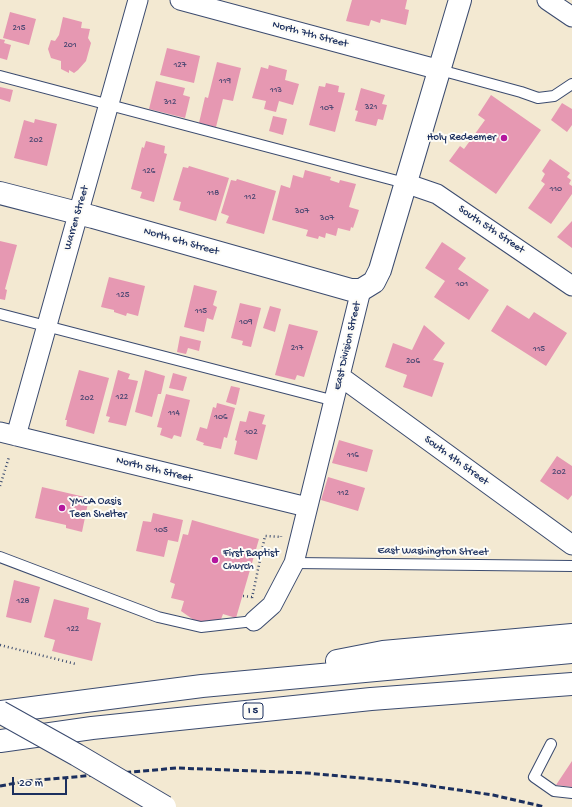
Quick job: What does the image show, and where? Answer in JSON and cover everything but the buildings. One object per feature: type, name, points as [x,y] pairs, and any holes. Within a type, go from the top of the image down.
[{"type":"main road","name":"East Division Street","points":[[361,290],[374,282],[380,270],[460,0]]},
{"type":"main road","name":"North 6th Street","points":[[0,193],[351,290],[361,290]]},
{"type":"main road","points":[[202,686],[383,652],[572,635]]},
{"type":"main road","points":[[0,712],[202,686],[572,652]]},
{"type":"main road","name":"I 5","points":[[0,741],[232,713],[371,699],[572,684]]},
{"type":"main road","points":[[507,690],[572,696]]},
{"type":"main road","points":[[0,712],[165,807]]},
{"type":"street","name":"Warren Street","points":[[8,434],[47,326],[138,0]]},
{"type":"street","name":"North 7th Street","points":[[180,0],[440,70]]},
{"type":"street","points":[[547,0],[572,17]]},
{"type":"street","name":"South 5th Street","points":[[405,183],[437,194],[572,286]]},
{"type":"street","name":"East Division Street","points":[[254,621],[272,605],[294,563],[341,377],[361,290]]},
{"type":"street","name":"South 4th Street","points":[[341,377],[572,545]]},
{"type":"street","name":"North 5th Street","points":[[8,434],[307,507]]},
{"type":"lane","points":[[440,70],[522,92],[538,98],[554,96],[572,84]]},
{"type":"lane","points":[[0,76],[405,183]]},
{"type":"lane","points":[[0,314],[335,401]]},
{"type":"lane","points":[[0,557],[158,617],[201,627],[254,621]]},
{"type":"lane","name":"East Washington Street","points":[[294,563],[572,566]]},
{"type":"lane","points":[[551,744],[534,777],[554,791],[572,794]]},
{"type":"path","points":[[0,486],[9,457]]},
{"type":"path","points":[[243,596],[252,597],[265,536],[281,537]]},
{"type":"path","points":[[0,645],[76,664]]},
{"type":"railway","points":[[0,786],[27,781],[177,768],[307,773],[404,782],[493,795],[545,807]]},
{"type":"place","name":"Holy Redeemer","points":[[504,138]]},
{"type":"place","name":"YMCA Oasis Teen Shelter","points":[[62,508]]},
{"type":"place","name":"First Baptist Church","points":[[215,560]]}]
